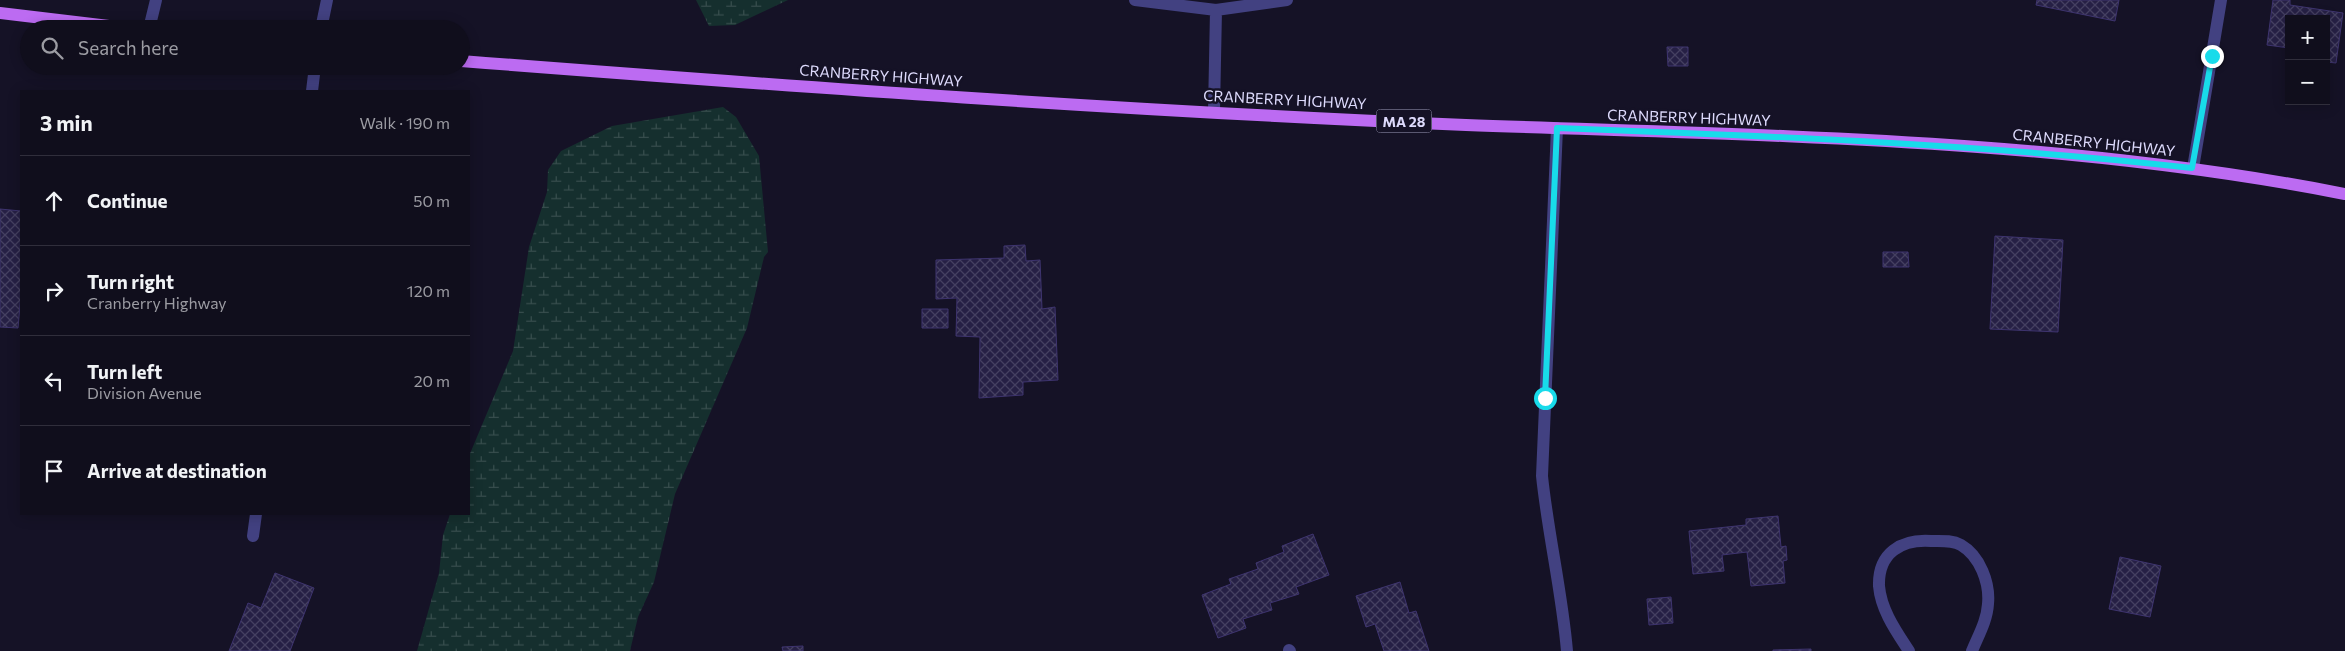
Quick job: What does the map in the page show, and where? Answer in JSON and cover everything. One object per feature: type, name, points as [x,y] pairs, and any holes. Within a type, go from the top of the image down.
[{"type":"main road","points":[[0,13],[59,20]]},
{"type":"main road","name":"CRANBERRY HIGHWAY","points":[[470,62],[982,99],[1557,128],[1868,140],[2028,152],[2192,168],[2345,194]]},
{"type":"street","points":[[151,20],[156,0]]},
{"type":"street","points":[[323,20],[327,0]]},
{"type":"street","points":[[1135,0],[1216,10],[1287,0]]},
{"type":"street","points":[[2192,168],[2221,0]]},
{"type":"street","points":[[1214,111],[1216,10]]},
{"type":"street","points":[[312,90],[314,75]]},
{"type":"street","points":[[1557,128],[1542,476],[1547,526],[1564,613],[1567,651]]},
{"type":"street","points":[[253,536],[256,515]]},
{"type":"street","points":[[1909,651],[1883,606],[1879,583],[1883,565],[1894,549],[1902,544],[1921,540],[1951,542],[1960,545],[1969,551],[1982,570],[1986,581],[1988,604],[1986,616],[1972,651]]},
{"type":"green space","points":[[696,0],[788,0],[735,25],[709,26]]},
{"type":"green space","points":[[723,107],[736,117],[759,156],[768,252],[764,257],[747,328],[675,494],[654,582],[638,617],[630,651],[417,651],[439,573],[443,535],[450,515],[470,515],[470,454],[513,351],[529,247],[547,192],[548,170],[561,151],[612,126]]},
{"type":"building","points":[[2037,0],[2119,0],[2115,21],[2036,5]]},
{"type":"building","points":[[2273,0],[2290,0],[2290,5],[2343,13],[2336,63],[2330,62],[2330,15],[2285,15],[2285,47],[2267,45]]},
{"type":"building","points":[[1667,47],[1688,47],[1688,66],[1668,66]]},
{"type":"building","points":[[0,209],[20,211],[20,305],[18,328],[0,327]]},
{"type":"building","points":[[1995,236],[2063,240],[2058,332],[1990,329]]},
{"type":"building","points":[[1025,245],[1026,261],[1040,260],[1042,309],[1055,307],[1058,380],[1023,382],[1023,395],[979,398],[980,337],[956,336],[957,298],[936,299],[936,260],[1004,258],[1004,246]]},
{"type":"building","points":[[1883,252],[1908,252],[1909,267],[1883,267]]},
{"type":"building","points":[[922,309],[948,309],[948,328],[922,328]]},
{"type":"building","points":[[1778,516],[1781,547],[1786,546],[1787,560],[1783,561],[1785,583],[1751,586],[1747,552],[1722,555],[1724,571],[1693,574],[1689,531],[1746,525],[1746,519]]},
{"type":"building","points":[[1313,534],[1329,575],[1296,587],[1299,594],[1270,603],[1272,610],[1243,619],[1246,628],[1218,638],[1202,595],[1231,584],[1229,579],[1258,569],[1256,563],[1284,552],[1282,546]]},
{"type":"building","points":[[2120,557],[2161,566],[2150,617],[2109,609]]},
{"type":"building","points":[[275,573],[314,588],[290,651],[229,651],[248,603],[261,608]]},
{"type":"building","points":[[1400,582],[1409,613],[1416,611],[1429,651],[1384,651],[1375,624],[1366,627],[1356,596]]},
{"type":"building","points":[[1671,597],[1673,623],[1649,625],[1647,599]]},
{"type":"building","points":[[803,646],[803,651],[783,651],[782,647]]},
{"type":"building","points":[[1811,649],[1811,651],[1773,651],[1773,650]]},
{"type":"route","points":[[1545,398],[1557,128],[1868,140],[2100,158],[2192,168],[2212,56]]}]
